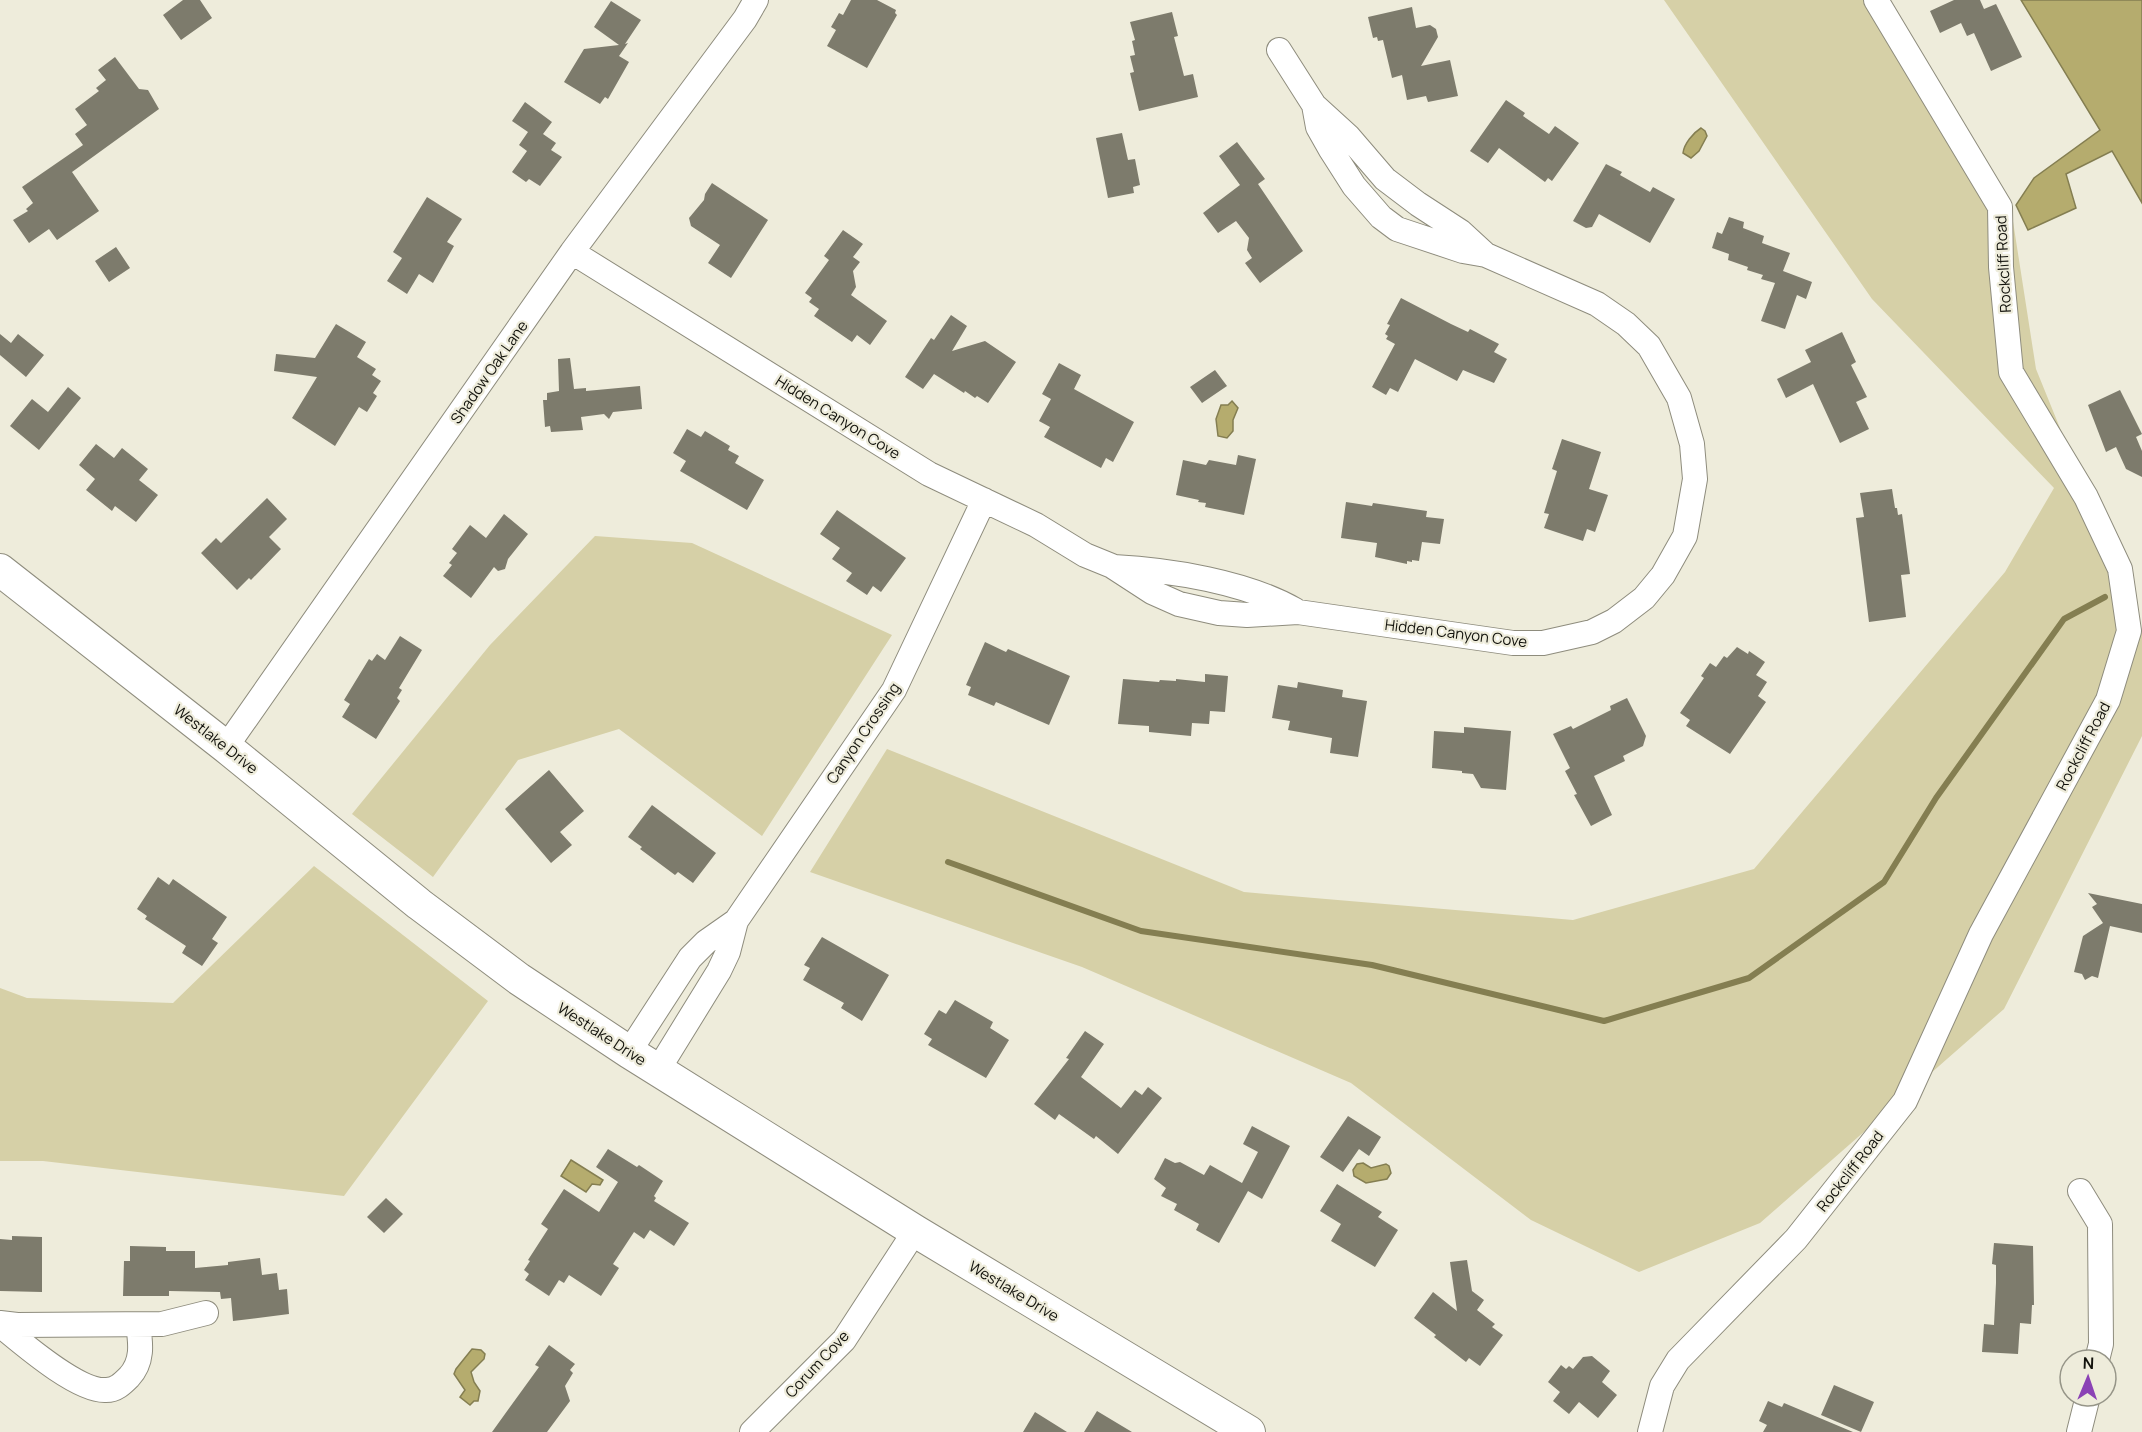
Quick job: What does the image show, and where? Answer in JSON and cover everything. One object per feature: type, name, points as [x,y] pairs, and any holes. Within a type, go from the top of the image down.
[{"type":"street","name":"Shadow Oak Lane","points":[[226,747],[573,252],[745,19],[756,0]]},
{"type":"street","name":"Rockcliff Road","points":[[1650,1432],[1662,1386],[1677,1360],[1796,1239],[1905,1101],[1981,934],[2108,700],[2130,631],[2120,569],[2086,497],[2011,372],[2001,267],[2000,207],[1876,0]]},
{"type":"street","name":"Hidden Canyon Cove","points":[[1279,50],[1314,105],[1348,136],[1385,179],[1461,232],[1486,255]]},
{"type":"street","name":"Hidden Canyon Cove","points":[[573,252],[930,474],[1036,525],[1085,555],[1112,566],[1139,568],[1242,588],[1278,600],[1298,612],[1513,643],[1543,643],[1569,638],[1592,632],[1614,621],[1644,598],[1663,574],[1685,536],[1695,479],[1692,444],[1679,398],[1649,346],[1626,324],[1597,304],[1486,255],[1463,251],[1397,229],[1381,217],[1354,186],[1318,128],[1314,105]]},
{"type":"street","name":"Canyon Crossing","points":[[658,1070],[719,971],[728,952],[736,921],[894,690],[984,501]]},
{"type":"street","name":"Westlake Drive","points":[[0,570],[226,747],[428,911],[519,979],[629,1052],[915,1231],[1249,1432]]},
{"type":"street","name":"Canyon Crossing","points":[[629,1052],[690,958],[706,942],[736,921]]},
{"type":"street","points":[[2080,1191],[2100,1224],[2100,1348]]},
{"type":"street","name":"Corum Cove","points":[[752,1432],[844,1340],[915,1231]]},
{"type":"street","points":[[0,1324],[162,1324],[206,1313]]},
{"type":"street","points":[[0,1324],[69,1377],[103,1391],[116,1388],[134,1371],[139,1362],[138,1325]]},
{"type":"street","points":[[2079,1432],[2085,1408]]},
{"type":"shaded area","points":[[1664,0],[1884,0],[2012,215],[2036,369],[2142,630],[2142,736],[2004,1009],[1760,1223],[1639,1272],[1531,1220],[1351,1083],[1082,967],[810,872],[887,749],[1244,892],[1573,920],[1754,869],[2005,572],[2054,488],[1872,299]]},
{"type":"shaded area","points":[[2021,0],[2142,0],[2142,203],[2112,151],[2066,174],[2076,208],[2028,230],[2016,205],[2034,178],[2100,130]]},
{"type":"shaded area","points":[[1701,128],[1707,136],[1699,151],[1691,158],[1683,153],[1685,146]]},
{"type":"shaded area","points":[[1232,401],[1238,408],[1233,420],[1233,431],[1227,438],[1218,436],[1216,419],[1221,405],[1228,405]]},
{"type":"shaded area","points":[[595,536],[692,543],[892,635],[762,836],[619,729],[518,760],[433,877],[352,814],[490,645]]},
{"type":"shaded area","points":[[314,866],[488,1001],[344,1196],[43,1161],[0,1161],[0,988],[27,998],[173,1003]]},
{"type":"shaded area","points":[[571,1160],[603,1180],[600,1185],[592,1184],[586,1192],[561,1176]]},
{"type":"shaded area","points":[[1363,1163],[1371,1168],[1386,1164],[1391,1173],[1387,1179],[1366,1183],[1354,1176],[1353,1170],[1357,1164]]},
{"type":"shaded area","points":[[472,1349],[481,1350],[485,1354],[484,1359],[471,1372],[480,1391],[478,1401],[470,1405],[460,1397],[465,1390],[454,1374]]},
{"type":"building","points":[[183,0],[200,0],[212,18],[181,40],[163,15]]},
{"type":"building","points":[[851,0],[877,0],[896,10],[897,15],[867,68],[827,46],[836,30],[831,27],[839,13],[843,15]]},
{"type":"building","points":[[1954,0],[1980,0],[1984,9],[1996,4],[2022,57],[1991,71],[1974,33],[1967,36],[1961,23],[1940,33],[1930,11]]},
{"type":"building","points":[[611,1],[641,20],[619,56],[629,62],[608,99],[605,97],[600,104],[564,82],[584,49],[619,45],[594,27]]},
{"type":"building","points":[[1412,7],[1416,28],[1430,25],[1436,29],[1438,37],[1421,66],[1450,60],[1458,96],[1428,102],[1426,96],[1407,100],[1402,75],[1392,78],[1383,40],[1378,41],[1377,37],[1373,38],[1368,17]]},
{"type":"building","points":[[1172,12],[1178,36],[1174,37],[1184,76],[1193,74],[1198,97],[1139,111],[1130,73],[1134,72],[1130,56],[1135,55],[1132,41],[1135,40],[1130,22]]},
{"type":"building","points":[[115,57],[139,89],[148,90],[159,109],[72,172],[99,211],[57,240],[49,229],[29,243],[13,220],[28,211],[26,209],[33,203],[22,187],[83,145],[75,134],[87,125],[75,109],[99,91],[96,88],[106,80],[98,70]]},
{"type":"building","points":[[1506,100],[1525,113],[1523,116],[1549,134],[1555,126],[1579,143],[1552,181],[1548,178],[1545,182],[1499,148],[1488,163],[1470,151]]},
{"type":"building","points":[[525,102],[552,122],[543,134],[556,143],[551,150],[562,157],[540,186],[529,179],[526,182],[512,172],[527,151],[519,145],[528,132],[512,121]]},
{"type":"building","points":[[1122,133],[1128,160],[1135,159],[1140,185],[1133,187],[1134,193],[1108,198],[1096,138]]},
{"type":"building","points":[[1237,142],[1265,179],[1258,184],[1303,251],[1260,283],[1245,263],[1252,258],[1247,250],[1249,238],[1236,221],[1218,233],[1203,213],[1240,185],[1219,156]]},
{"type":"building","points":[[1606,164],[1622,172],[1620,175],[1650,192],[1653,187],[1675,199],[1650,243],[1599,214],[1592,227],[1586,228],[1573,221]]},
{"type":"building","points":[[712,183],[768,220],[731,278],[708,263],[720,245],[691,226],[689,218],[704,200]]},
{"type":"building","points":[[427,197],[462,219],[447,242],[454,246],[433,283],[419,274],[407,294],[387,281],[402,258],[393,252]]},
{"type":"building","points":[[1729,217],[1744,222],[1743,228],[1764,236],[1762,243],[1790,253],[1783,271],[1812,282],[1806,299],[1797,295],[1785,329],[1761,321],[1775,283],[1761,279],[1763,275],[1728,260],[1729,254],[1712,248],[1717,232],[1722,234]]},
{"type":"building","points":[[843,230],[863,244],[853,257],[860,262],[853,271],[856,287],[851,295],[887,321],[870,345],[857,335],[852,342],[814,316],[819,309],[809,302],[812,298],[805,293],[829,260],[824,256]]},
{"type":"building","points":[[116,247],[130,268],[109,282],[95,261]]},
{"type":"building","points":[[1401,298],[1468,332],[1470,329],[1499,344],[1494,352],[1507,359],[1494,383],[1463,370],[1457,381],[1415,359],[1398,392],[1390,388],[1386,395],[1372,387],[1395,344],[1386,339],[1388,336],[1385,334],[1390,325],[1387,324]]},
{"type":"building","points":[[951,315],[967,326],[952,351],[985,341],[1016,362],[988,403],[965,391],[964,393],[934,374],[923,389],[905,377],[931,338],[934,340]]},
{"type":"building","points":[[336,324],[366,342],[357,357],[376,369],[372,375],[381,381],[373,393],[377,396],[367,412],[359,407],[335,446],[292,418],[317,377],[274,371],[276,354],[315,358]]},
{"type":"building","points":[[1842,332],[1856,362],[1851,365],[1867,397],[1856,402],[1869,429],[1840,443],[1813,384],[1786,398],[1777,379],[1811,362],[1805,350]]},
{"type":"building","points":[[0,334],[11,343],[18,334],[44,355],[26,377],[0,355]]},
{"type":"building","points":[[570,358],[574,389],[586,388],[586,391],[640,386],[642,409],[613,412],[609,419],[604,414],[581,417],[583,430],[551,432],[550,426],[545,427],[543,400],[547,400],[547,393],[559,391],[558,359]]},
{"type":"building","points":[[1059,363],[1081,375],[1074,389],[1134,422],[1113,462],[1106,458],[1101,468],[1044,437],[1050,427],[1039,421],[1051,399],[1042,394]]},
{"type":"building","points":[[1215,370],[1227,386],[1202,403],[1190,387]]},
{"type":"building","points":[[68,387],[81,398],[39,450],[10,426],[32,399],[48,412]]},
{"type":"building","points":[[2120,390],[2142,434],[2136,437],[2142,451],[2142,477],[2126,469],[2116,447],[2106,452],[2088,405]]},
{"type":"building","points":[[687,429],[701,437],[705,431],[730,446],[728,450],[739,456],[735,463],[764,480],[747,510],[680,471],[686,461],[673,453]]},
{"type":"building","points":[[1562,439],[1601,452],[1589,489],[1608,495],[1595,532],[1587,529],[1583,541],[1544,528],[1549,514],[1544,513],[1557,471],[1552,469]]},
{"type":"building","points":[[96,444],[114,458],[122,448],[148,469],[139,480],[158,495],[136,522],[115,506],[112,511],[86,490],[95,479],[79,465]]},
{"type":"building","points":[[1238,455],[1256,459],[1244,515],[1205,507],[1206,503],[1198,502],[1199,500],[1176,495],[1183,460],[1206,465],[1209,460],[1236,465]]},
{"type":"building","points":[[1892,489],[1895,508],[1897,508],[1898,515],[1902,514],[1910,574],[1901,575],[1906,617],[1869,622],[1856,518],[1864,517],[1860,493]]},
{"type":"building","points":[[267,498],[287,519],[269,537],[281,549],[251,580],[249,578],[237,590],[201,553],[216,538],[221,543]]},
{"type":"building","points":[[1346,502],[1372,506],[1373,503],[1427,511],[1426,517],[1444,519],[1440,544],[1422,542],[1419,561],[1407,561],[1407,564],[1375,557],[1377,543],[1341,538]]},
{"type":"building","points":[[837,510],[906,558],[881,592],[873,586],[867,595],[846,581],[852,573],[832,559],[840,548],[820,534]]},
{"type":"building","points":[[504,514],[528,534],[508,559],[505,569],[498,571],[494,567],[471,598],[443,576],[452,565],[449,563],[457,553],[452,549],[470,525],[486,538]]},
{"type":"building","points":[[400,636],[422,650],[399,688],[402,690],[397,698],[400,701],[376,739],[342,717],[350,704],[344,700],[369,659],[372,661],[377,654],[385,660]]},
{"type":"building","points":[[985,642],[1006,652],[1008,649],[1070,676],[1049,725],[996,702],[994,706],[968,695],[971,687],[966,685]]},
{"type":"building","points":[[1737,647],[1748,654],[1749,651],[1765,662],[1756,675],[1767,682],[1758,696],[1766,702],[1730,754],[1686,726],[1690,720],[1680,713],[1704,678],[1701,676],[1710,663],[1716,667],[1724,656],[1727,658]]},
{"type":"building","points":[[1205,674],[1228,676],[1225,712],[1210,711],[1209,724],[1192,723],[1191,736],[1149,732],[1149,726],[1118,724],[1123,679],[1159,682],[1160,680],[1176,681],[1176,679],[1205,682]]},
{"type":"building","points":[[1298,682],[1343,690],[1342,697],[1367,701],[1358,757],[1330,753],[1332,738],[1288,730],[1290,721],[1272,718],[1278,685],[1297,688]]},
{"type":"building","points":[[1627,698],[1646,736],[1643,746],[1623,756],[1625,761],[1594,776],[1612,815],[1591,826],[1574,795],[1577,794],[1565,771],[1570,768],[1553,734],[1571,726],[1573,729],[1611,710],[1610,706]]},
{"type":"building","points":[[1464,727],[1511,731],[1506,790],[1481,788],[1473,774],[1432,768],[1434,731],[1464,733]]},
{"type":"building","points":[[549,770],[584,811],[560,832],[572,845],[551,863],[505,809]]},
{"type":"building","points":[[652,805],[716,853],[693,883],[678,872],[675,875],[628,837]]},
{"type":"building","points":[[158,877],[169,885],[173,879],[227,917],[212,939],[218,943],[202,966],[182,953],[186,946],[145,919],[147,916],[137,909]]},
{"type":"building","points":[[2088,893],[2142,904],[2142,933],[2110,926],[2098,978],[2092,976],[2085,980],[2082,974],[2074,972],[2083,936],[2103,923],[2092,907],[2097,904]]},
{"type":"building","points":[[822,937],[889,975],[862,1021],[841,1008],[844,1003],[803,980],[810,968],[804,965]]},
{"type":"building","points":[[955,1000],[993,1022],[990,1028],[1009,1040],[986,1078],[928,1045],[932,1039],[924,1034],[939,1010],[946,1014]]},
{"type":"building","points":[[1085,1031],[1104,1044],[1081,1077],[1121,1108],[1135,1090],[1142,1095],[1148,1087],[1162,1098],[1118,1154],[1096,1136],[1094,1139],[1059,1114],[1055,1120],[1034,1104],[1069,1059],[1066,1058]]},
{"type":"building","points":[[1348,1116],[1381,1137],[1369,1156],[1359,1149],[1343,1172],[1320,1157]]},
{"type":"building","points":[[1252,1126],[1290,1146],[1262,1199],[1248,1191],[1219,1243],[1196,1230],[1199,1224],[1174,1210],[1177,1204],[1161,1196],[1166,1188],[1154,1179],[1165,1158],[1175,1163],[1180,1162],[1204,1175],[1210,1165],[1242,1183],[1258,1152],[1243,1144]]},
{"type":"building","points":[[608,1149],[663,1181],[654,1196],[656,1198],[654,1201],[689,1223],[674,1246],[650,1230],[644,1239],[634,1232],[613,1264],[619,1268],[601,1296],[569,1275],[564,1283],[559,1280],[549,1296],[525,1280],[529,1274],[524,1270],[530,1261],[528,1260],[548,1229],[541,1224],[564,1189],[599,1212],[618,1182],[596,1167]]},
{"type":"building","points":[[1337,1184],[1382,1212],[1378,1217],[1398,1230],[1375,1267],[1331,1241],[1341,1224],[1320,1211]]},
{"type":"building","points":[[386,1198],[403,1214],[384,1233],[367,1217]]},
{"type":"building","points":[[12,1236],[42,1237],[42,1292],[0,1291],[0,1239],[12,1240]]},
{"type":"building","points":[[1994,1243],[2033,1246],[2034,1305],[2032,1305],[2031,1324],[2020,1323],[2018,1354],[1982,1352],[1984,1324],[1994,1325],[1996,1265],[1992,1264]]},
{"type":"building","points":[[130,1246],[166,1247],[166,1251],[195,1251],[195,1268],[228,1265],[228,1262],[260,1258],[262,1275],[277,1273],[279,1290],[287,1289],[289,1314],[233,1321],[231,1298],[221,1299],[220,1292],[169,1291],[169,1296],[123,1296],[124,1261],[130,1261]]},
{"type":"building","points":[[1467,1260],[1472,1291],[1484,1300],[1477,1310],[1495,1324],[1492,1327],[1503,1335],[1480,1366],[1469,1358],[1466,1362],[1414,1318],[1433,1292],[1457,1311],[1450,1262]]},
{"type":"building","points":[[549,1345],[575,1364],[570,1370],[573,1373],[565,1386],[570,1401],[547,1432],[492,1432],[539,1367],[535,1365]]},
{"type":"building","points":[[1592,1356],[1610,1371],[1602,1382],[1617,1395],[1598,1418],[1579,1402],[1569,1414],[1553,1401],[1560,1392],[1548,1382],[1561,1365],[1566,1369],[1569,1366],[1573,1369],[1583,1357]]},
{"type":"building","points":[[1834,1385],[1874,1402],[1861,1432],[1821,1415]]},
{"type":"building","points":[[1768,1401],[1782,1407],[1784,1403],[1853,1432],[1763,1432],[1767,1425],[1759,1421]]},
{"type":"building","points":[[1097,1411],[1132,1432],[1084,1432]]},
{"type":"building","points":[[1035,1412],[1067,1432],[1023,1432]]},
{"type":"waterway","points":[[948,862],[1141,931],[1372,965],[1604,1021],[1749,978],[1884,882],[1936,798],[2064,619],[2105,597]]}]
